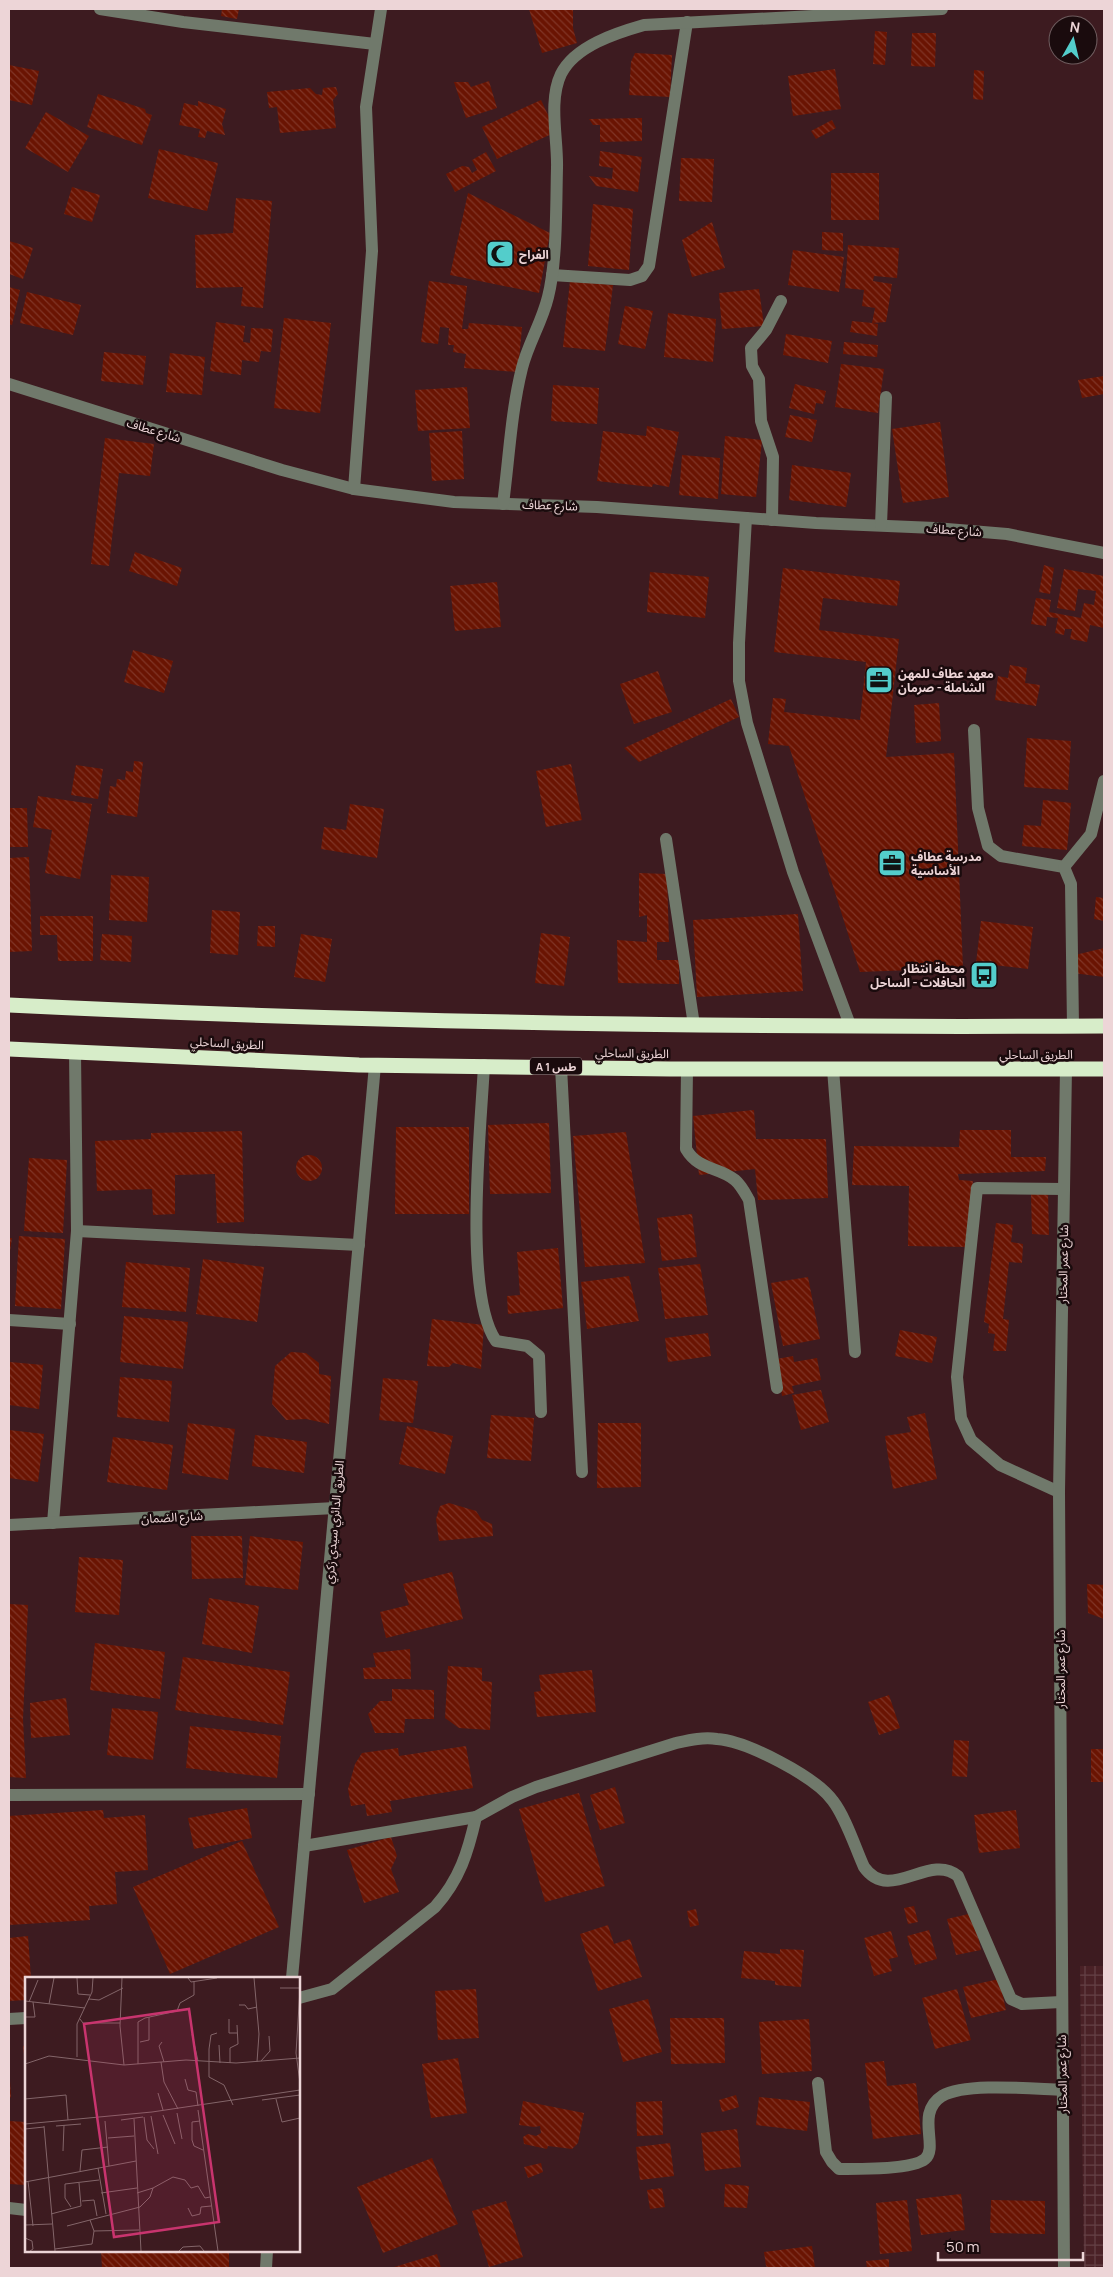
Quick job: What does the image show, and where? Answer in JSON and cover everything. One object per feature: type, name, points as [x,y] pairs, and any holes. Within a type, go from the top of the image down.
[{"type":"highway","points":[[9,1005],[145,1012],[568,1025],[1104,1026]]},
{"type":"highway","name":"الطريق الساحلي","points":[[9,1049],[375,1065],[687,1069],[1104,1069]]},
{"type":"street","points":[[100,9],[183,22],[375,44]]},
{"type":"street","points":[[354,489],[372,252],[366,107],[381,9]]},
{"type":"street","points":[[503,504],[522,369],[543,314],[552,276],[558,159],[554,106],[560,76],[568,64],[580,53],[621,32],[644,25],[942,9]]},
{"type":"street","points":[[552,276],[630,280],[642,276],[649,266],[687,22]]},
{"type":"street","points":[[772,520],[773,457],[761,421],[758,379],[752,366],[752,348],[766,330],[781,301]]},
{"type":"street","name":"شارع عطاف","points":[[9,384],[282,470],[354,489],[454,502],[597,507],[1006,534],[1104,553]]},
{"type":"street","points":[[881,526],[886,397]]},
{"type":"street","points":[[746,518],[739,643],[739,681],[746,723],[794,872],[850,1026]]},
{"type":"street","points":[[974,730],[978,808],[988,846],[1001,856],[1064,866]]},
{"type":"street","points":[[1064,866],[1091,834],[1104,781]]},
{"type":"street","points":[[666,838],[694,1025]]},
{"type":"street","points":[[1064,866],[1071,884],[1073,1026]]},
{"type":"street","points":[[53,1523],[77,1232],[75,1052]]},
{"type":"street","name":"الطريق الدائري سيدي زكري","points":[[292,1977],[375,1065]]},
{"type":"street","points":[[484,1065],[476,1215],[484,1314],[488,1330],[496,1341],[527,1346],[539,1356],[541,1412]]},
{"type":"street","points":[[561,1067],[582,1472]]},
{"type":"street","points":[[687,1069],[686,1148],[692,1158],[700,1164],[735,1180],[749,1200],[777,1388]]},
{"type":"street","points":[[834,1069],[855,1352]]},
{"type":"street","name":"شارع عمر المختار","points":[[1064,2268],[1061,2002],[1060,1492],[1066,1069]]},
{"type":"street","points":[[1060,1492],[1000,1465],[971,1440],[962,1418],[957,1377],[977,1188],[1064,1189]]},
{"type":"street","points":[[77,1232],[359,1246]]},
{"type":"street","points":[[9,1320],[70,1324]]},
{"type":"street","name":"شارع الضمان","points":[[9,1525],[335,1508]]},
{"type":"street","points":[[304,1846],[476,1817],[512,1797],[536,1787],[676,1743],[700,1738],[736,1742],[758,1752],[822,1788],[834,1802],[869,1875],[878,1880],[889,1882],[933,1870],[952,1871],[958,1876],[1011,1999],[1022,2004],[1061,2002]]},
{"type":"street","points":[[9,1795],[309,1794]]},
{"type":"street","points":[[300,1998],[332,1989],[435,1907],[443,1898],[466,1859],[476,1817]]},
{"type":"street","points":[[9,2019],[25,2018]]},
{"type":"street","points":[[818,2083],[826,2152],[839,2169],[871,2170],[916,2164],[926,2158],[929,2151],[927,2118],[940,2097],[954,2091],[978,2088],[1062,2090]]},
{"type":"street","points":[[9,2208],[25,2210]]},
{"type":"street","points":[[266,2268],[268,2252]]},
{"type":"shaded area","points":[[1080,1966],[1104,1966],[1104,2268],[1084,2268]]},
{"type":"building","points":[[222,9],[239,9],[237,19],[221,16]]},
{"type":"building","points":[[529,9],[573,9],[573,28],[577,43],[542,53]]},
{"type":"building","points":[[875,31],[887,32],[885,65],[873,64]]},
{"type":"building","points":[[912,33],[936,33],[935,67],[911,66]]},
{"type":"building","points":[[635,53],[672,55],[670,97],[629,95],[631,62]]},
{"type":"building","points":[[9,65],[39,71],[32,105],[9,100]]},
{"type":"building","points":[[835,69],[841,109],[793,116],[788,76]]},
{"type":"building","points":[[974,70],[984,71],[983,100],[973,99]]},
{"type":"building","points":[[489,81],[497,108],[466,118],[454,82],[468,82],[471,87]]},
{"type":"building","points":[[336,87],[338,94],[333,100],[336,128],[280,133],[277,107],[269,108],[267,92],[310,88],[316,94],[322,95],[323,88]]},
{"type":"building","points":[[98,94],[145,109],[146,113],[152,115],[142,145],[87,127]]},
{"type":"building","points":[[541,100],[556,132],[497,159],[482,127]]},
{"type":"building","points":[[198,101],[226,109],[222,124],[225,135],[207,131],[205,138],[198,137],[200,129],[179,125],[184,103],[198,106]]},
{"type":"building","points":[[46,112],[89,136],[68,172],[25,148]]},
{"type":"building","points":[[642,118],[642,141],[600,142],[600,125],[593,125],[589,119]]},
{"type":"building","points":[[832,120],[836,128],[816,139],[811,131]]},
{"type":"building","points":[[159,149],[218,163],[207,211],[148,198]]},
{"type":"building","points":[[600,151],[642,157],[638,192],[596,186],[589,176],[612,179],[613,168],[599,166]]},
{"type":"building","points":[[486,152],[496,171],[455,192],[446,174],[462,166],[469,167],[472,173],[477,170],[472,160]]},
{"type":"building","points":[[681,158],[714,159],[712,202],[679,201]]},
{"type":"building","points":[[831,173],[879,173],[879,220],[831,220]]},
{"type":"building","points":[[72,187],[100,195],[92,222],[64,214]]},
{"type":"building","name":"الفراح","points":[[468,193],[550,233],[539,293],[450,275]]},
{"type":"building","points":[[236,198],[272,201],[263,308],[241,306],[243,287],[196,288],[195,235],[233,233]]},
{"type":"building","points":[[593,204],[633,209],[629,270],[588,266]]},
{"type":"building","points":[[712,222],[725,268],[692,277],[682,240]]},
{"type":"building","points":[[822,232],[843,233],[843,251],[822,250]]},
{"type":"building","points":[[9,241],[33,248],[23,279],[9,274]]},
{"type":"building","points":[[848,245],[899,248],[897,278],[874,276],[873,281],[892,284],[886,322],[872,323],[875,308],[862,306],[864,290],[845,288]]},
{"type":"building","points":[[793,250],[844,257],[839,292],[788,285]]},
{"type":"building","points":[[429,281],[467,286],[462,329],[468,329],[469,323],[522,327],[518,372],[464,368],[466,354],[453,352],[454,345],[448,345],[449,328],[440,327],[438,344],[421,342]]},
{"type":"building","points":[[570,281],[613,285],[605,351],[563,347]]},
{"type":"building","points":[[9,287],[20,290],[12,325],[9,324]]},
{"type":"building","points":[[759,289],[764,326],[722,329],[719,293]]},
{"type":"building","points":[[27,292],[81,305],[73,335],[20,323]]},
{"type":"building","points":[[625,306],[653,311],[645,349],[618,344]]},
{"type":"building","points":[[668,313],[716,319],[713,362],[664,357]]},
{"type":"building","points":[[284,318],[331,323],[320,413],[274,408]]},
{"type":"building","points":[[852,321],[878,324],[877,336],[850,332]]},
{"type":"building","points":[[216,322],[245,326],[243,342],[250,343],[251,328],[273,329],[271,352],[261,351],[259,362],[242,360],[241,375],[210,371]]},
{"type":"building","points":[[786,334],[832,341],[828,363],[783,355]]},
{"type":"building","points":[[844,342],[878,345],[877,357],[843,354]]},
{"type":"building","points":[[104,352],[146,356],[143,385],[101,381]]},
{"type":"building","points":[[170,353],[205,357],[202,395],[166,392]]},
{"type":"building","points":[[841,364],[884,369],[878,413],[835,407]]},
{"type":"building","points":[[1104,376],[1104,394],[1082,398],[1078,380]]},
{"type":"building","points":[[795,384],[826,391],[823,404],[816,403],[814,414],[789,408]]},
{"type":"building","points":[[553,385],[599,388],[597,424],[551,421]]},
{"type":"building","points":[[467,387],[470,428],[418,431],[415,390]]},
{"type":"building","points":[[790,415],[817,420],[812,442],[785,437]]},
{"type":"building","points":[[940,422],[949,497],[903,503],[892,429]]},
{"type":"building","points":[[647,426],[679,432],[669,487],[653,484],[652,487],[597,481],[603,431],[646,436]]},
{"type":"building","points":[[462,431],[464,479],[432,481],[429,433]]},
{"type":"building","points":[[725,436],[762,440],[756,497],[721,494]]},
{"type":"building","points":[[105,438],[154,444],[150,476],[119,473],[109,566],[91,564]]},
{"type":"building","points":[[682,455],[720,458],[718,499],[679,495]]},
{"type":"building","points":[[792,465],[851,473],[846,507],[789,500]]},
{"type":"building","points":[[135,552],[182,568],[177,586],[129,571]]},
{"type":"building","points":[[1044,565],[1054,568],[1050,594],[1039,592]]},
{"type":"building","name":"مدرسة عطاف الأساسية","points":[[783,568],[900,581],[897,606],[823,598],[819,630],[899,639],[886,757],[954,753],[963,968],[860,972],[789,746],[768,744],[773,698],[786,699],[784,712],[860,720],[866,662],[774,652]]},
{"type":"building","points":[[1064,569],[1104,576],[1104,628],[1090,625],[1087,642],[1070,639],[1072,629],[1065,629],[1064,635],[1055,633],[1058,618],[1047,617],[1046,626],[1031,624],[1036,598],[1051,600],[1049,612],[1081,618],[1084,603],[1094,605],[1096,591],[1078,589],[1075,611],[1057,608]]},
{"type":"building","points":[[650,572],[709,577],[705,618],[647,612]]},
{"type":"building","points":[[497,582],[501,627],[455,631],[450,586]]},
{"type":"building","points":[[133,650],[173,661],[164,693],[124,682]]},
{"type":"building","points":[[1010,665],[1027,668],[1025,683],[1040,685],[1036,706],[995,700],[998,676],[1008,678]]},
{"type":"building","points":[[658,671],[672,712],[634,724],[620,684]]},
{"type":"building","points":[[731,699],[739,717],[639,762],[624,748]]},
{"type":"building","points":[[939,703],[941,741],[916,743],[914,705]]},
{"type":"building","points":[[1027,738],[1071,741],[1068,790],[1024,787]]},
{"type":"building","points":[[134,761],[143,762],[137,817],[107,813],[110,786],[116,787],[117,779],[125,780],[126,771],[133,772]]},
{"type":"building","points":[[571,764],[582,820],[546,827],[536,771]]},
{"type":"building","points":[[76,765],[103,769],[98,799],[71,795]]},
{"type":"building","points":[[38,796],[92,804],[80,879],[45,873],[52,830],[33,827]]},
{"type":"building","points":[[1043,800],[1071,803],[1067,850],[1022,846],[1024,825],[1041,826]]},
{"type":"building","points":[[350,804],[384,809],[377,858],[321,849],[324,827],[346,830]]},
{"type":"building","points":[[9,808],[27,808],[28,847],[9,847]]},
{"type":"building","points":[[29,857],[32,951],[9,952],[9,858]]},
{"type":"building","points":[[639,873],[667,874],[669,942],[657,942],[657,960],[679,960],[679,984],[618,983],[617,940],[647,942],[647,915],[639,917]]},
{"type":"building","points":[[111,875],[149,877],[147,922],[109,920]]},
{"type":"building","points":[[1096,897],[1104,898],[1104,921],[1094,919]]},
{"type":"building","points":[[212,910],[240,912],[238,955],[210,953]]},
{"type":"building","points":[[798,914],[803,991],[697,997],[693,920]]},
{"type":"building","points":[[40,916],[93,916],[93,961],[58,961],[57,935],[40,935]]},
{"type":"building","points":[[981,921],[1033,927],[1028,969],[976,963]]},
{"type":"building","points":[[258,926],[275,926],[275,947],[257,946]]},
{"type":"building","points":[[541,933],[570,937],[564,986],[535,983]]},
{"type":"building","points":[[102,934],[132,936],[131,962],[100,960]]},
{"type":"building","points":[[301,934],[332,939],[325,982],[294,977]]},
{"type":"building","points":[[1104,948],[1104,977],[1073,973],[1075,955]]},
{"type":"building","points":[[754,1110],[756,1139],[826,1139],[828,1198],[758,1200],[755,1169],[699,1175],[693,1116]]},
{"type":"building","points":[[549,1123],[551,1193],[490,1194],[488,1125]]},
{"type":"building","points":[[396,1127],[469,1127],[469,1214],[395,1214]]},
{"type":"building","points":[[960,1130],[1011,1130],[1011,1157],[1046,1157],[1045,1171],[958,1174],[959,1180],[973,1181],[967,1247],[908,1246],[909,1186],[852,1185],[854,1146],[959,1147]]},
{"type":"building","points":[[242,1131],[244,1222],[217,1223],[215,1174],[175,1175],[175,1214],[153,1215],[152,1189],[97,1191],[95,1141],[151,1139],[151,1133]]},
{"type":"building","points":[[626,1132],[645,1263],[585,1267],[573,1136]]},
{"type":"building","points":[[309,1155],[318,1159],[322,1168],[318,1177],[309,1181],[300,1177],[296,1168],[300,1159]]},
{"type":"building","points":[[29,1158],[67,1160],[63,1233],[24,1231]]},
{"type":"building","points":[[1048,1193],[1049,1235],[1032,1234],[1031,1194]]},
{"type":"building","points":[[692,1214],[697,1257],[662,1261],[657,1218]]},
{"type":"building","points":[[996,1223],[1013,1225],[1011,1242],[1023,1244],[1022,1263],[1009,1262],[1003,1319],[1009,1320],[1006,1351],[993,1351],[995,1334],[988,1333],[989,1324],[984,1322]]},
{"type":"building","points":[[19,1236],[65,1239],[61,1309],[15,1306]]},
{"type":"building","points":[[9,1238],[12,1238],[10,1251],[9,1251]]},
{"type":"building","points":[[558,1248],[563,1308],[508,1314],[507,1296],[520,1295],[517,1252]]},
{"type":"building","points":[[203,1259],[264,1267],[257,1322],[196,1314]]},
{"type":"building","points":[[126,1262],[190,1268],[186,1312],[122,1307]]},
{"type":"building","points":[[700,1264],[708,1315],[665,1319],[658,1268]]},
{"type":"building","points":[[629,1276],[639,1321],[587,1329],[581,1282]]},
{"type":"building","points":[[808,1277],[820,1339],[783,1346],[771,1283]]},
{"type":"building","points":[[124,1316],[188,1322],[183,1369],[120,1362]]},
{"type":"building","points":[[432,1319],[484,1325],[481,1369],[453,1363],[449,1367],[427,1366]]},
{"type":"building","points":[[900,1330],[937,1337],[932,1363],[895,1356]]},
{"type":"building","points":[[708,1333],[711,1356],[668,1362],[665,1338]]},
{"type":"building","points":[[291,1352],[306,1353],[319,1363],[319,1374],[331,1376],[329,1424],[306,1419],[286,1420],[272,1404],[275,1366]]},
{"type":"building","points":[[793,1356],[794,1362],[817,1358],[821,1380],[792,1386],[794,1393],[782,1396],[777,1359]]},
{"type":"building","points":[[10,1362],[43,1365],[39,1409],[9,1405]]},
{"type":"building","points":[[120,1377],[172,1381],[169,1422],[117,1417]]},
{"type":"building","points":[[383,1378],[418,1381],[413,1423],[379,1420]]},
{"type":"building","points":[[821,1390],[829,1422],[801,1430],[792,1395]]},
{"type":"building","points":[[925,1413],[937,1479],[893,1489],[885,1436],[911,1432],[907,1417]]},
{"type":"building","points":[[491,1415],[534,1418],[531,1461],[487,1458]]},
{"type":"building","points":[[188,1423],[235,1429],[228,1480],[182,1473]]},
{"type":"building","points":[[598,1423],[641,1423],[641,1487],[597,1488]]},
{"type":"building","points":[[407,1426],[453,1436],[445,1474],[399,1464]]},
{"type":"building","points":[[9,1430],[44,1434],[38,1482],[9,1478]]},
{"type":"building","points":[[255,1435],[307,1442],[304,1473],[252,1466]]},
{"type":"building","points":[[113,1437],[173,1445],[167,1490],[107,1482]]},
{"type":"building","points":[[449,1503],[476,1511],[482,1520],[492,1524],[493,1536],[439,1541],[436,1519],[440,1506]]},
{"type":"building","points":[[191,1536],[242,1536],[243,1578],[192,1579]]},
{"type":"building","points":[[250,1536],[303,1542],[298,1590],[245,1585]]},
{"type":"building","points":[[79,1557],[123,1560],[119,1615],[75,1612]]},
{"type":"building","points":[[452,1572],[463,1619],[386,1638],[380,1612],[409,1605],[403,1584]]},
{"type":"building","points":[[1087,1584],[1104,1585],[1104,1619],[1088,1613]]},
{"type":"building","points":[[209,1598],[259,1606],[252,1653],[202,1644]]},
{"type":"building","points":[[9,1604],[28,1605],[23,1719],[26,1778],[9,1777],[9,1719],[15,1718],[9,1718]]},
{"type":"building","points":[[95,1643],[165,1652],[160,1699],[90,1690]]},
{"type":"building","points":[[410,1649],[411,1679],[364,1679],[363,1668],[376,1667],[373,1653]]},
{"type":"building","points":[[183,1657],[290,1672],[283,1725],[175,1710]]},
{"type":"building","points":[[448,1666],[482,1668],[482,1681],[492,1682],[490,1730],[459,1728],[445,1718]]},
{"type":"building","points":[[592,1670],[596,1712],[537,1717],[534,1692],[541,1691],[539,1675]]},
{"type":"building","points":[[392,1689],[434,1690],[434,1719],[405,1719],[404,1733],[375,1733],[368,1714],[380,1701],[392,1701]]},
{"type":"building","points":[[889,1695],[900,1728],[879,1735],[868,1702]]},
{"type":"building","points":[[66,1698],[70,1735],[31,1738],[30,1703]]},
{"type":"building","points":[[112,1708],[158,1712],[153,1760],[107,1755]]},
{"type":"building","points":[[190,1726],[281,1736],[277,1778],[186,1768]]},
{"type":"building","points":[[954,1740],[969,1741],[967,1777],[952,1776]]},
{"type":"building","points":[[466,1746],[473,1788],[390,1801],[392,1812],[367,1816],[365,1804],[351,1806],[348,1789],[355,1764],[362,1753],[398,1748],[399,1756]]},
{"type":"building","points":[[1091,1749],[1104,1749],[1104,1782],[1091,1782]]},
{"type":"building","points":[[615,1787],[625,1823],[600,1830],[590,1795]]},
{"type":"building","points":[[579,1793],[605,1886],[545,1902],[519,1809]]},
{"type":"building","points":[[247,1808],[252,1838],[194,1849],[188,1818]]},
{"type":"building","points":[[103,1810],[104,1818],[145,1815],[148,1870],[115,1872],[117,1904],[89,1906],[90,1920],[9,1925],[9,1816]]},
{"type":"building","points":[[1016,1810],[1020,1848],[979,1853],[974,1815]]},
{"type":"building","points":[[391,1837],[397,1856],[391,1869],[399,1892],[364,1903],[347,1850]]},
{"type":"building","points":[[242,1841],[279,1927],[170,1974],[133,1887]]},
{"type":"building","points":[[914,1906],[918,1922],[908,1924],[904,1908]]},
{"type":"building","points":[[696,1909],[699,1925],[690,1927],[687,1911]]},
{"type":"building","points":[[973,1913],[981,1950],[956,1955],[947,1919]]},
{"type":"building","points":[[608,1925],[614,1944],[630,1939],[642,1977],[598,1991],[580,1934]]},
{"type":"building","points":[[929,1930],[937,1959],[915,1965],[907,1936]]},
{"type":"building","points":[[891,1931],[898,1957],[889,1959],[892,1971],[874,1976],[864,1938]]},
{"type":"building","points":[[28,1936],[31,1977],[25,1977],[25,2000],[9,2001],[9,1938]]},
{"type":"building","points":[[780,1949],[804,1950],[801,1987],[775,1985],[775,1981],[741,1978],[744,1951],[780,1954]]},
{"type":"building","points":[[999,1979],[1006,2010],[971,2018],[963,1987]]},
{"type":"building","points":[[476,1989],[479,2038],[438,2040],[435,1991]]},
{"type":"building","points":[[957,1989],[971,2040],[935,2049],[922,1998]]},
{"type":"building","points":[[648,1999],[662,2052],[623,2062],[609,2009]]},
{"type":"building","points":[[670,2018],[724,2018],[725,2063],[671,2064]]},
{"type":"building","points":[[809,2019],[812,2071],[762,2074],[759,2022]]},
{"type":"building","points":[[23,2046],[25,2046],[25,2062]]},
{"type":"building","points":[[458,2058],[467,2113],[431,2118],[422,2064]]},
{"type":"building","points":[[884,2061],[887,2086],[916,2083],[921,2134],[873,2139],[865,2063]]},
{"type":"building","points":[[9,2064],[11,2097],[9,2099]]},
{"type":"building","points":[[736,2095],[739,2107],[722,2112],[719,2100]]},
{"type":"building","points":[[759,2097],[810,2102],[807,2131],[756,2125]]},
{"type":"building","points":[[523,2101],[584,2113],[578,2143],[572,2149],[548,2146],[547,2149],[524,2144],[523,2137],[528,2134],[536,2136],[541,2133],[540,2126],[519,2125]]},
{"type":"building","points":[[662,2101],[663,2135],[637,2136],[636,2102]]},
{"type":"building","points":[[9,2121],[25,2122],[25,2185],[9,2184]]},
{"type":"building","points":[[737,2129],[741,2167],[705,2171],[701,2133]]},
{"type":"building","points":[[670,2143],[674,2176],[640,2180],[636,2147]]},
{"type":"building","points":[[432,2158],[458,2224],[383,2253],[357,2187]]},
{"type":"building","points":[[541,2163],[543,2172],[528,2178],[524,2167]]},
{"type":"building","points":[[725,2184],[749,2186],[747,2208],[724,2207]]},
{"type":"building","points":[[662,2188],[665,2207],[650,2209],[647,2190]]},
{"type":"building","points":[[961,2194],[965,2230],[921,2235],[916,2199]]},
{"type":"building","points":[[907,2200],[912,2251],[880,2254],[876,2203]]},
{"type":"building","points":[[991,2200],[1045,2201],[1045,2234],[990,2233]]},
{"type":"building","points":[[506,2201],[523,2257],[489,2267],[472,2211]]},
{"type":"building","points":[[812,2246],[815,2268],[768,2268],[766,2266],[764,2252]]},
{"type":"building","points":[[101,2252],[229,2252],[229,2268],[102,2268]]},
{"type":"building","points":[[437,2254],[441,2268],[391,2268]]},
{"type":"building","points":[[889,2259],[889,2268],[867,2268],[866,2261]]},
{"type":"place","name":"الفراح","points":[[500,254]]},
{"type":"place","name":"معهد عطاف للمهن الشاملة - صرمان","points":[[879,680]]},
{"type":"place","name":"مدرسة عطاف الأساسية","points":[[892,863]]},
{"type":"place","name":"محطة انتظار الحافلات - الساحل","points":[[984,975]]}]
